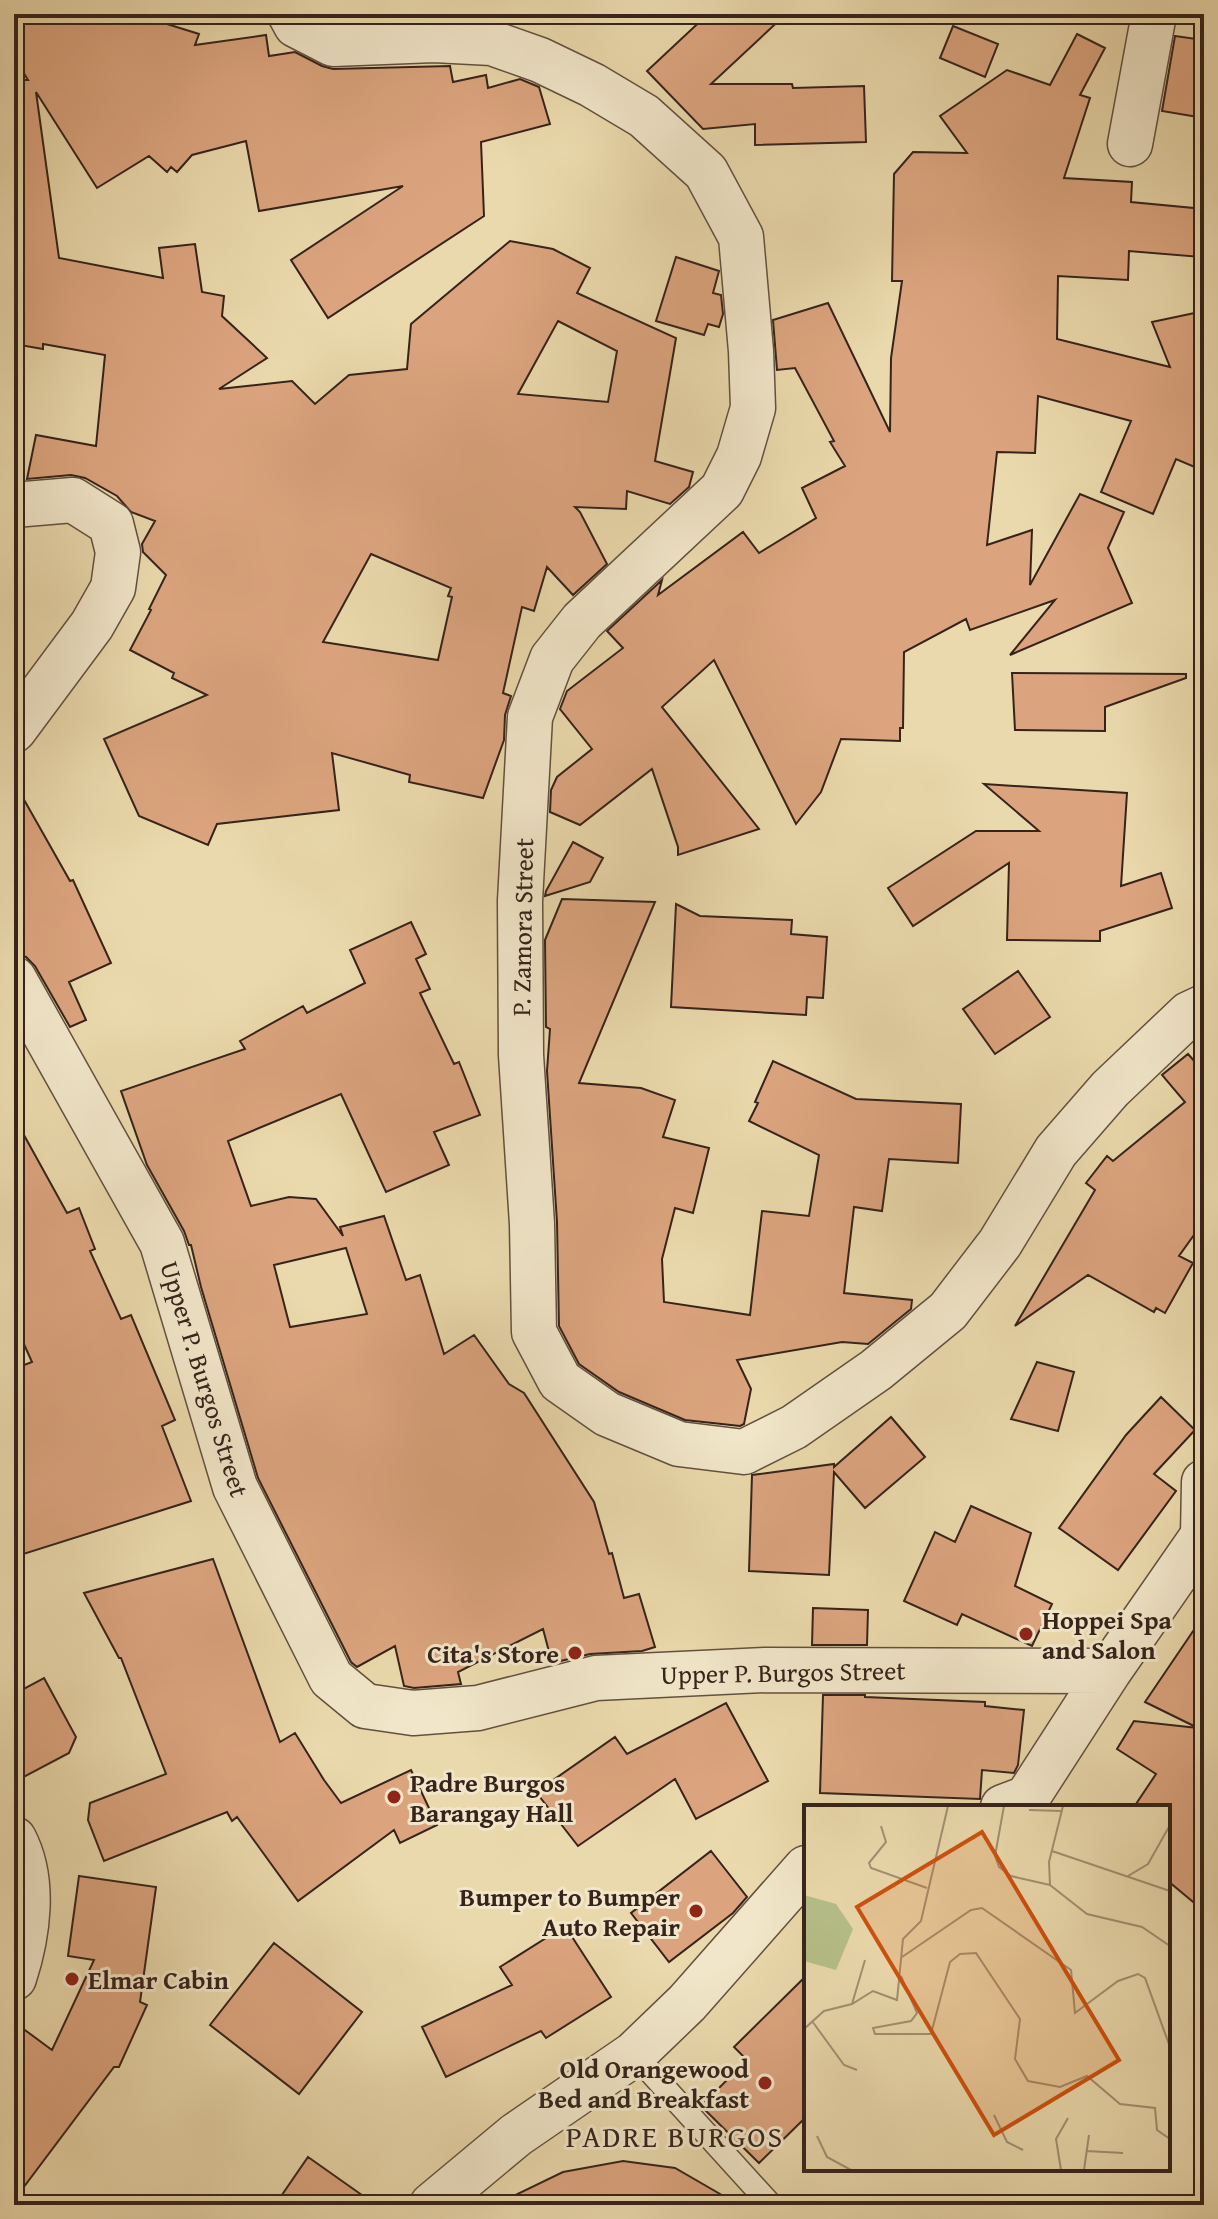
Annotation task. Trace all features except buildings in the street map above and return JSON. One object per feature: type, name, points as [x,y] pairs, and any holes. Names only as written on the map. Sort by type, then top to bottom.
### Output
[{"type":"street","name":"P. Zamora Street","points":[[290,14],[296,25],[333,44],[434,40],[492,43],[540,60],[592,85],[644,116],[706,172],[741,237],[753,408],[739,456],[722,490],[582,621],[552,659],[530,717],[520,901],[521,1055],[532,1224],[534,1332],[560,1381],[607,1414],[679,1444],[744,1452],[794,1427],[876,1370],[948,1311],[1000,1243],[1056,1151],[1110,1089],[1189,1014],[1204,1007]]},
{"type":"street","points":[[1130,144],[1154,14]]},
{"type":"street","points":[[14,505],[73,500],[111,524],[118,552],[113,588],[92,625],[14,730]]},
{"type":"street","name":"Upper P. Burgos Street","points":[[14,979],[162,1243],[235,1487],[331,1678],[365,1706],[413,1713],[478,1708],[596,1678],[765,1670],[1109,1671]]},
{"type":"street","points":[[1008,1805],[1027,1798],[1109,1671],[1203,1535],[1204,1482]]},
{"type":"street","points":[[14,1839],[22,1854],[28,1899],[24,1950],[14,1978]]},
{"type":"street","points":[[432,2205],[516,2135],[634,2054],[687,2003],[804,1870]]},
{"type":"lane","points":[[634,2054],[771,2205]]},
{"type":"place","name":"Hoppei Spa and Salon","points":[[1026,1634]]},
{"type":"place","name":"Cita's Store","points":[[575,1653]]},
{"type":"place","name":"Padre Burgos Barangay Hall","points":[[394,1797]]},
{"type":"place","name":"Bumper to Bumper Auto Repair","points":[[696,1911]]},
{"type":"place","name":"Elmar Cabin","points":[[72,1979]]},
{"type":"place","name":"Old Orangewood Bed and Breakfast","points":[[765,2083]]},
{"type":"district","name":"PADRE BURGOS","points":[[675,2136]]}]
